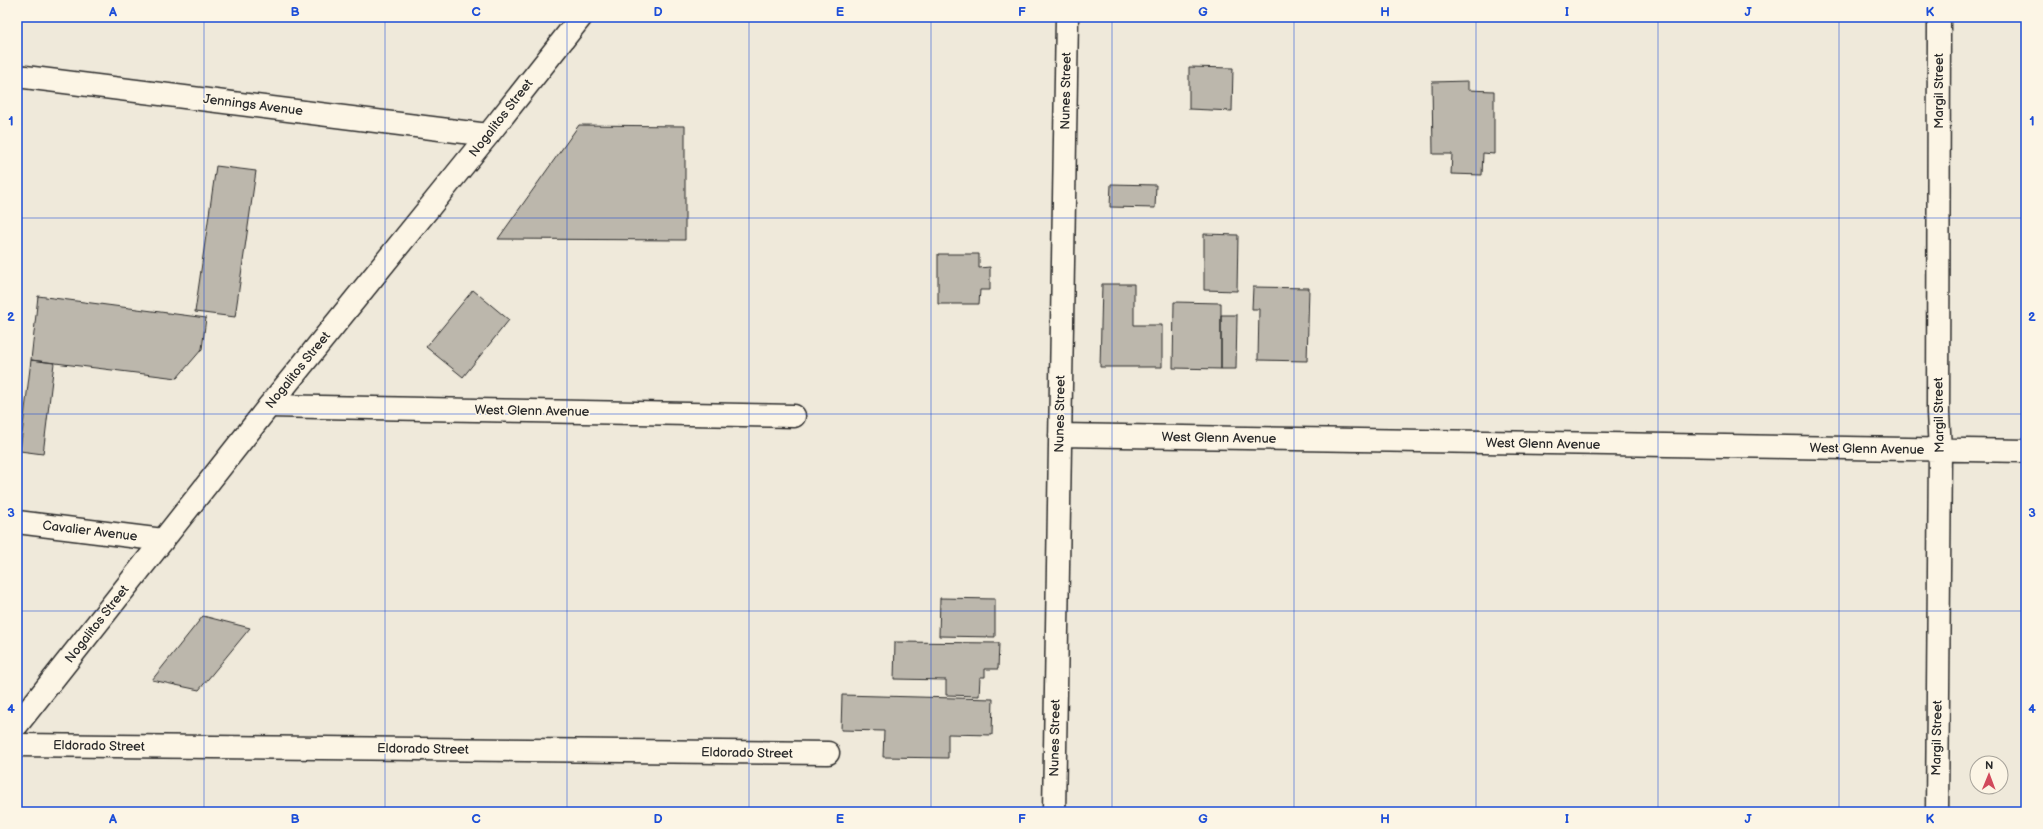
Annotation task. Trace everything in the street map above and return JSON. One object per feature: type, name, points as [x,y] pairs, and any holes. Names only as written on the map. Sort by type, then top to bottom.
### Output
[{"type":"street","name":"Nogalitos Street","points":[[17,724],[269,406],[488,135],[581,17]]},
{"type":"street","name":"Nunes Street","points":[[1054,812],[1067,17]]},
{"type":"street","name":"Margil Street","points":[[1937,812],[1940,450],[1938,414],[1939,17]]},
{"type":"street","name":"Jennings Avenue","points":[[17,76],[488,135]]},
{"type":"street","name":"West Glenn Avenue","points":[[269,406],[794,416]]},
{"type":"street","name":"West Glenn Avenue","points":[[1060,436],[2026,451]]},
{"type":"street","name":"Cavalier Avenue","points":[[17,522],[163,540]]},
{"type":"street","name":"Eldorado Street","points":[[17,745],[828,754]]},
{"type":"building","points":[[1189,67],[1233,68],[1232,111],[1189,109]]},
{"type":"building","points":[[1468,81],[1468,90],[1494,91],[1494,154],[1483,153],[1482,175],[1451,174],[1452,154],[1433,154],[1432,82]]},
{"type":"building","points":[[579,125],[685,126],[685,240],[498,239]]},
{"type":"building","points":[[216,166],[256,171],[235,317],[195,312]]},
{"type":"building","points":[[1111,184],[1156,185],[1155,208],[1110,207]]},
{"type":"building","points":[[1204,234],[1238,235],[1237,291],[1204,290]]},
{"type":"building","points":[[938,254],[979,254],[979,268],[990,267],[990,290],[980,290],[979,304],[938,304]]},
{"type":"building","points":[[1102,284],[1134,284],[1134,325],[1162,325],[1162,367],[1100,367]]},
{"type":"building","points":[[1253,287],[1309,288],[1307,361],[1258,360],[1259,309],[1252,309]]},
{"type":"building","points":[[473,290],[509,320],[463,377],[426,347]]},
{"type":"building","points":[[38,296],[206,318],[202,349],[177,378],[31,360]]},
{"type":"building","points":[[1174,302],[1221,303],[1221,369],[1173,368]]},
{"type":"building","points":[[1221,315],[1237,315],[1236,369],[1221,369]]},
{"type":"building","points":[[31,360],[54,363],[43,454],[20,451]]},
{"type":"building","points":[[940,598],[995,599],[995,637],[939,636]]},
{"type":"building","points":[[203,616],[250,628],[199,690],[152,680]]},
{"type":"building","points":[[895,642],[999,643],[998,669],[985,669],[985,677],[980,677],[979,696],[946,695],[946,680],[894,679]]},
{"type":"building","points":[[842,695],[993,699],[992,735],[948,734],[948,758],[883,757],[884,731],[841,730]]}]
